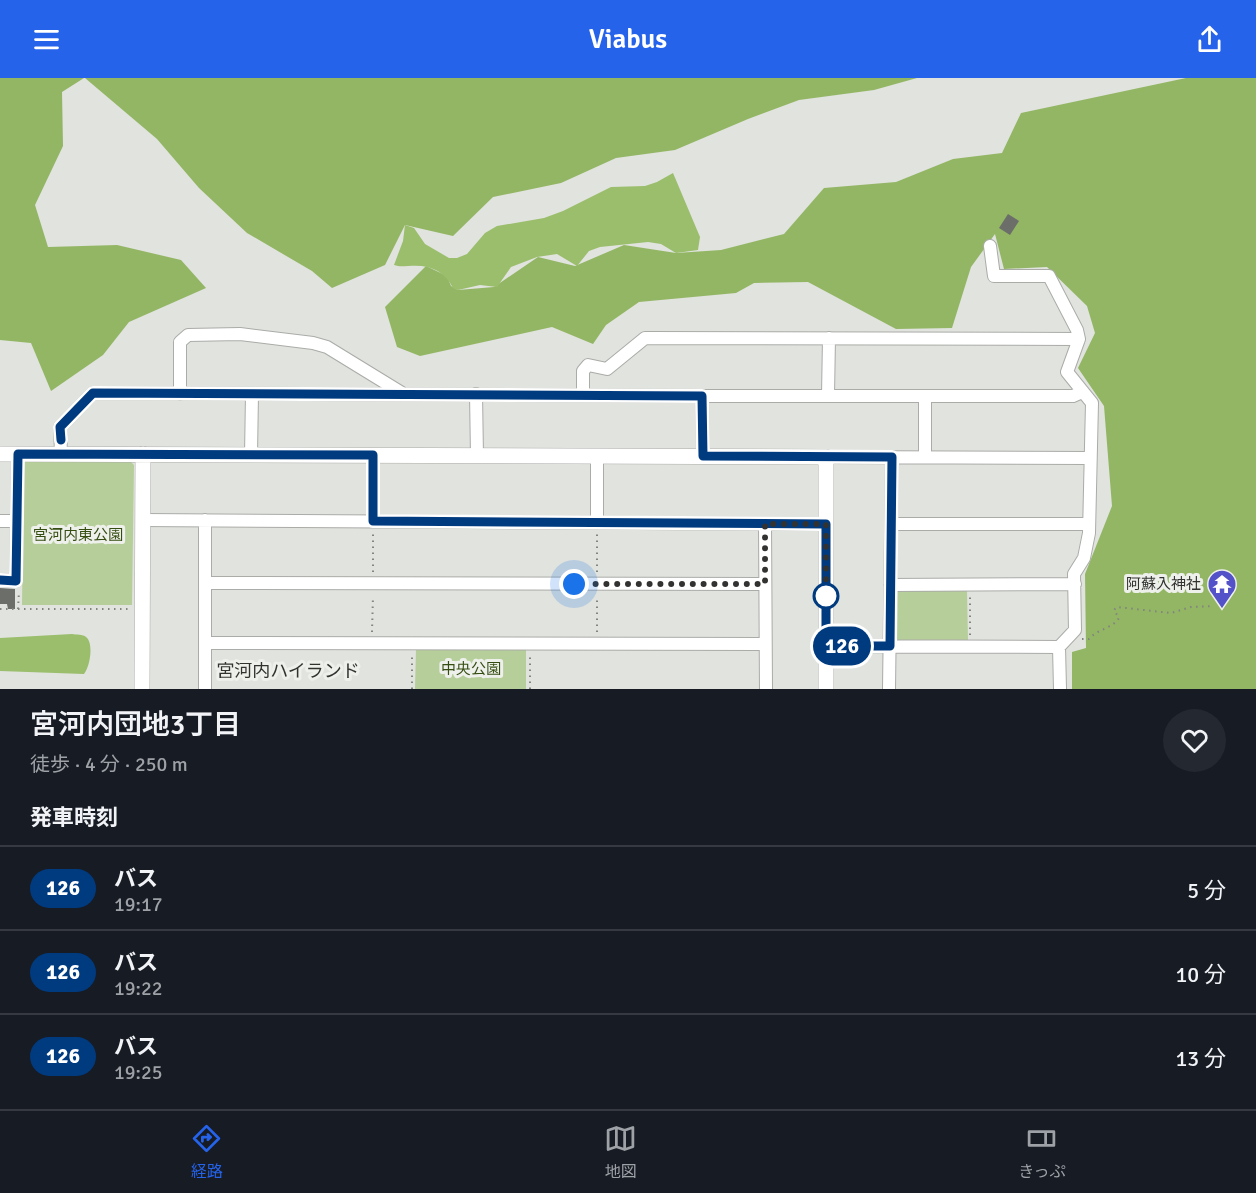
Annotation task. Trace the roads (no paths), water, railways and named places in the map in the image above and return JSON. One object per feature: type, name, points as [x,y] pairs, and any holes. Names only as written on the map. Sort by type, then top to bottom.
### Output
[{"type":"street","points":[[990,246],[994,276],[1048,276],[1077,330],[1079,339],[1067,372],[1092,403],[1089,524],[1084,558],[1074,574],[1075,630],[1063,643],[1060,689]]},
{"type":"street","points":[[180,394],[180,342],[188,335],[240,334],[313,343],[327,347],[404,394]]},
{"type":"street","points":[[583,395],[583,371],[588,365],[607,369],[645,338],[1079,339]]},
{"type":"street","points":[[828,395],[829,339]]},
{"type":"street","points":[[61,454],[60,427],[93,393],[1073,396],[1082,392]]},
{"type":"street","points":[[251,455],[252,394]]},
{"type":"street","points":[[476,394],[477,456]]},
{"type":"street","points":[[702,396],[703,456]]},
{"type":"street","points":[[925,396],[925,457]]},
{"type":"street","points":[[0,454],[1090,458]]},
{"type":"street","points":[[0,580],[16,581],[18,454]]},
{"type":"street","points":[[142,689],[143,454]]},
{"type":"street","points":[[373,455],[373,521]]},
{"type":"street","points":[[597,456],[597,523]]},
{"type":"street","points":[[826,457],[826,689]]},
{"type":"street","points":[[889,689],[892,457]]},
{"type":"street","points":[[142,520],[826,524]]},
{"type":"street","points":[[205,520],[205,689]]},
{"type":"street","points":[[0,521],[17,521]]},
{"type":"street","points":[[765,524],[766,689]]},
{"type":"street","points":[[891,524],[1089,524]]},
{"type":"street","points":[[205,583],[765,584]]},
{"type":"street","points":[[890,585],[1075,584]]},
{"type":"street","points":[[205,643],[765,644]]},
{"type":"street","points":[[826,646],[970,647],[1063,643]]},
{"type":"place","name":"阿蘇入神社","points":[[1222,610]]},
{"type":"district","name":"宮河内ハイランド","points":[[288,671]]},
{"type":"park label","name":"宮河内東公園","points":[[78,535]]},
{"type":"park label","name":"中央公園","points":[[471,669]]}]
